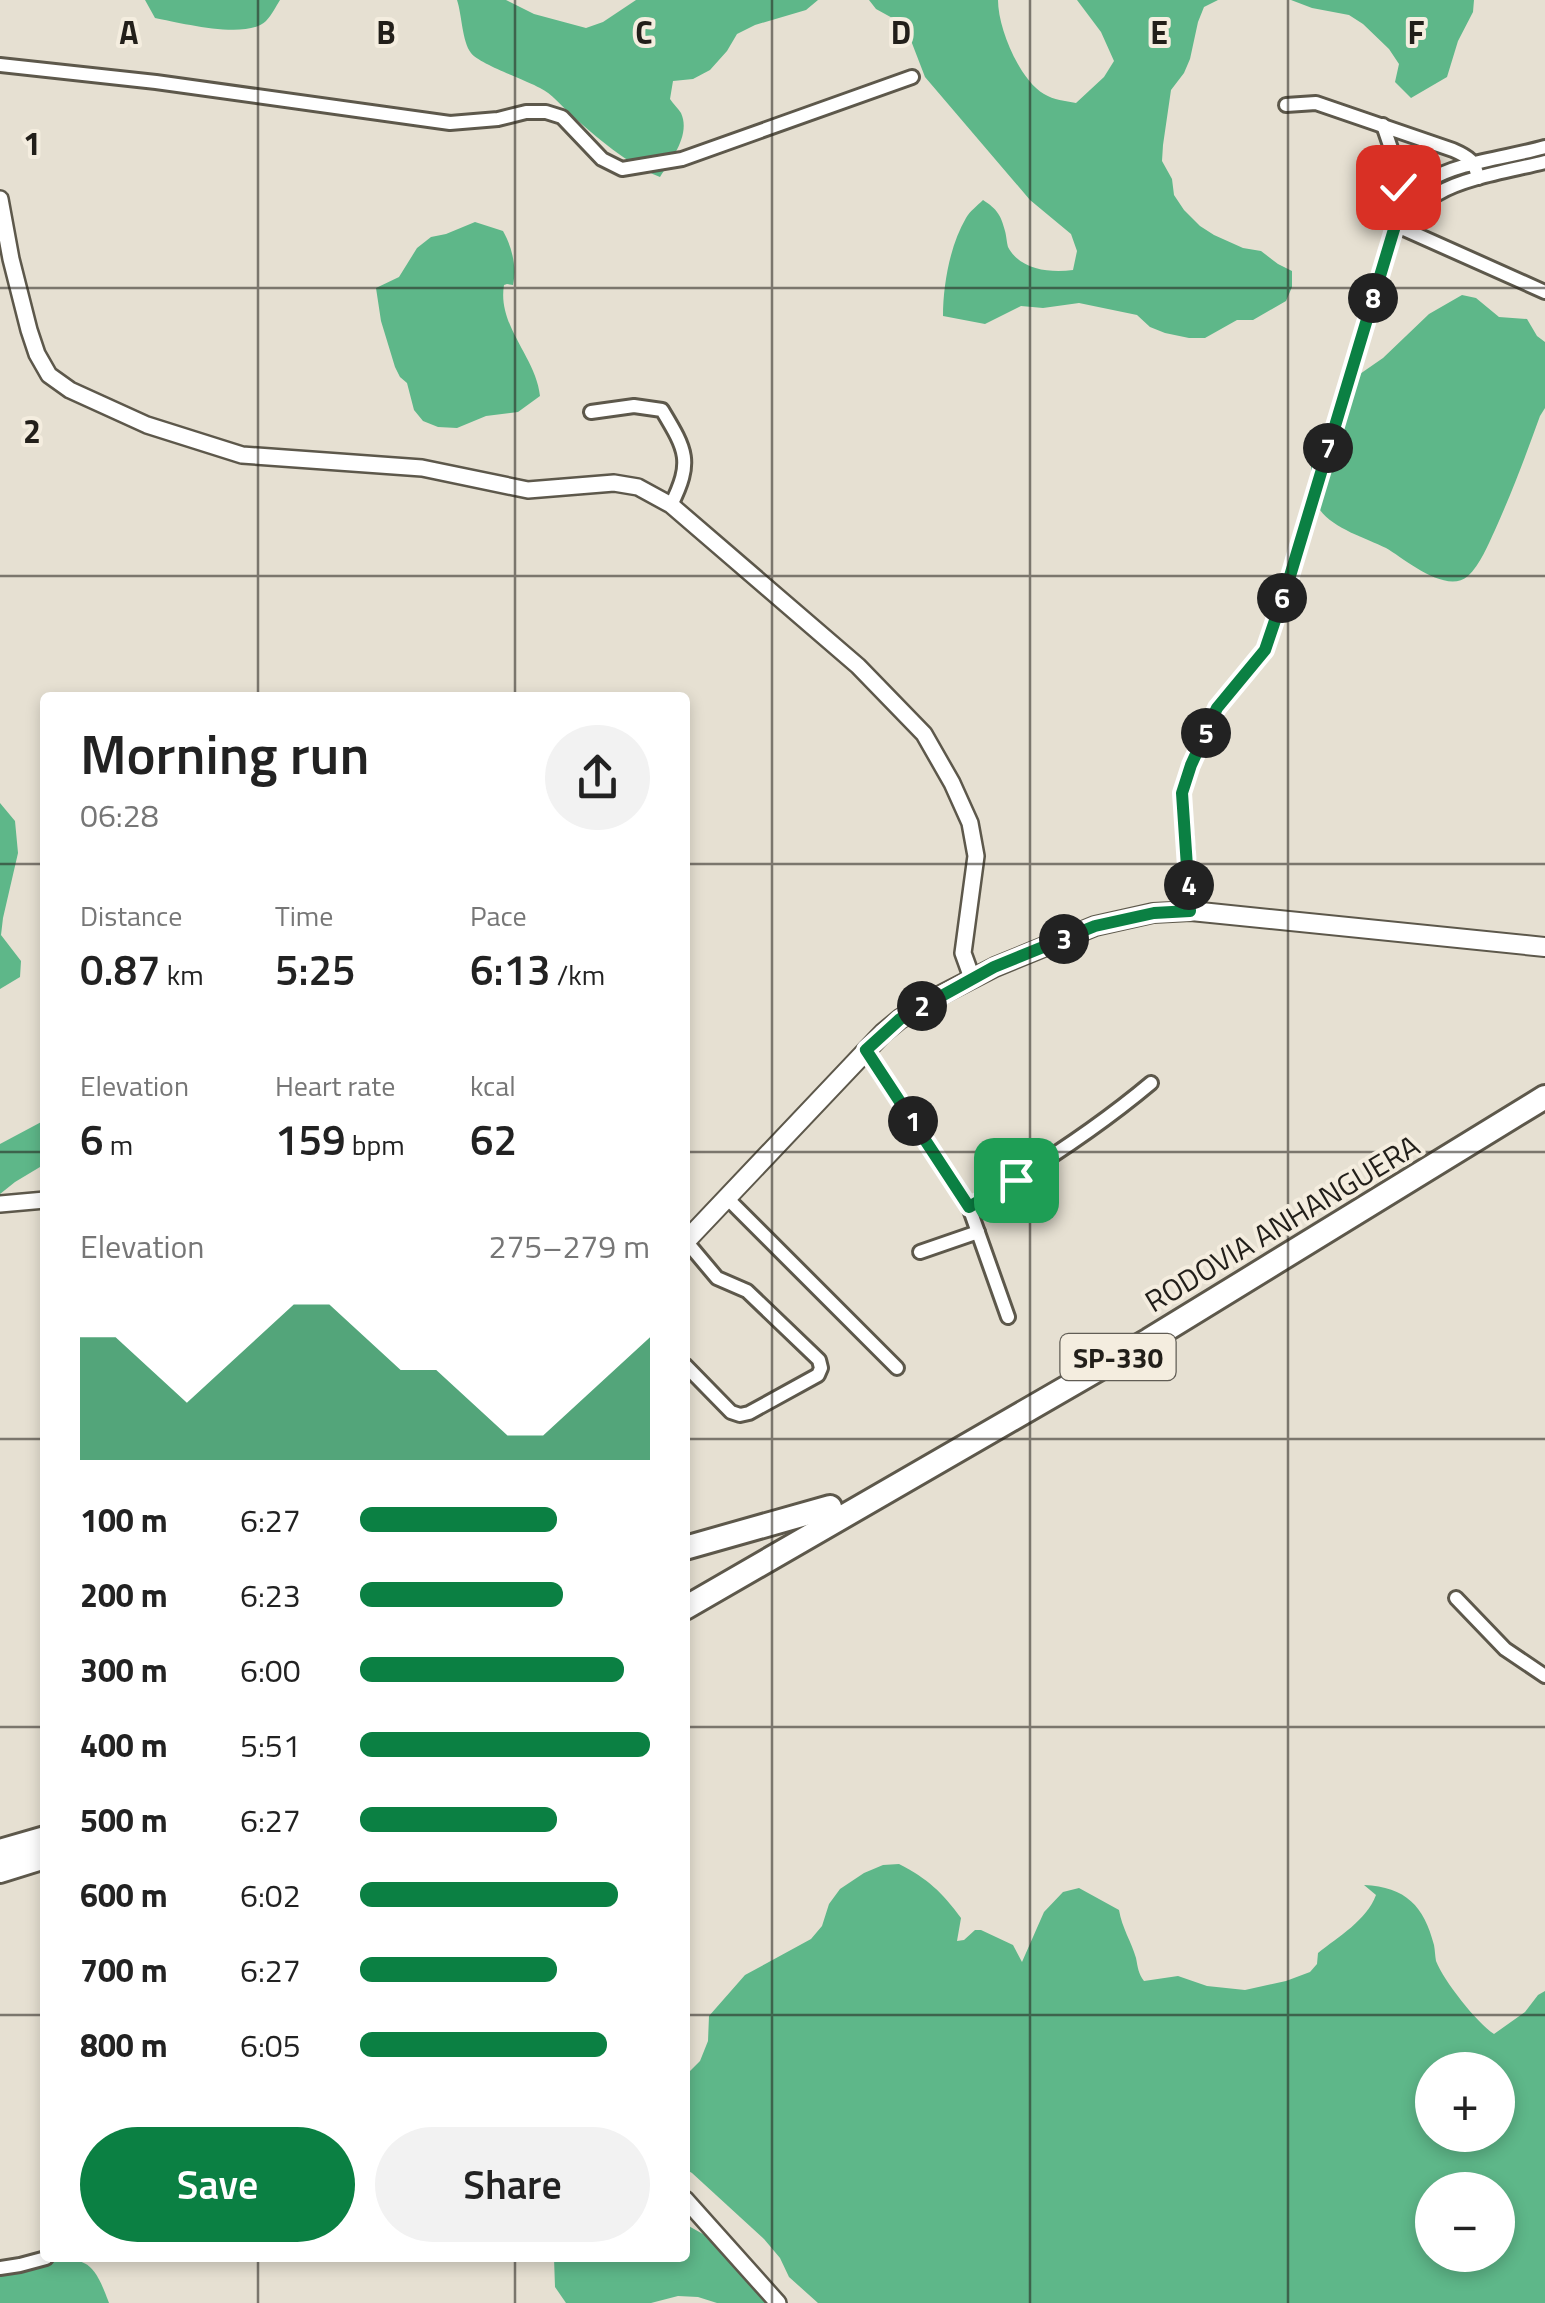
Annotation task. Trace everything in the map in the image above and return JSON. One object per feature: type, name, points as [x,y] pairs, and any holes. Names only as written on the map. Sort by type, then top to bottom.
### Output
[{"type":"highway","name":"RODOVIA ANHANGUERA","points":[[690,1589],[1140,1326],[1545,1082]]},
{"type":"highway","name":"RODOVIA ANHANGUERA","points":[[690,1605],[1149,1340],[1545,1097]]},
{"type":"highway","points":[[690,1547],[830,1507]]},
{"type":"highway","points":[[0,1851],[40,1839]]},
{"type":"highway","points":[[0,1871],[40,1859]]},
{"type":"main road","points":[[690,1236],[900,1019],[972,978],[1095,926],[1154,913],[1190,911],[1545,947]]},
{"type":"street","points":[[0,66],[156,82],[450,123],[546,112],[562,117],[602,159],[622,168],[682,159],[912,77]]},
{"type":"street","points":[[1286,105],[1316,103],[1465,155],[1475,163],[1478,178]]},
{"type":"street","points":[[1383,125],[1397,166],[1395,226]]},
{"type":"street","points":[[1190,911],[1182,793],[1217,708],[1265,650],[1400,210],[1411,194],[1430,179],[1475,163],[1545,147]]},
{"type":"street","points":[[1395,226],[1440,192],[1478,178],[1545,162]]},
{"type":"street","points":[[0,200],[28,330],[48,375],[70,390],[147,426],[242,456],[422,468],[528,490],[614,482],[638,487],[670,505],[858,666],[924,734],[970,823],[976,856],[963,953],[972,978]]},
{"type":"street","points":[[1395,226],[1545,292]]},
{"type":"street","points":[[592,412],[634,406],[662,410],[680,440],[686,469],[670,505]]},
{"type":"street","points":[[866,1050],[969,1207],[1008,1317]]},
{"type":"street","points":[[969,1207],[1110,1118],[1151,1083]]},
{"type":"street","points":[[726,1197],[897,1368]]},
{"type":"street","points":[[0,1204],[40,1200]]},
{"type":"street","points":[[920,1252],[978,1232]]},
{"type":"street","points":[[690,1247],[717,1278],[747,1291],[819,1360],[821,1368],[818,1375],[749,1413],[740,1414],[731,1412],[690,1370]]},
{"type":"street","points":[[1456,1598],[1505,1649],[1545,1676]]},
{"type":"street","points":[[690,2205],[778,2303]]},
{"type":"street","points":[[0,2268],[40,2260]]},
{"type":"green space","points":[[145,0],[280,0],[268,19],[257,27],[229,30],[155,18]]},
{"type":"green space","points":[[457,0],[506,0],[534,14],[586,28],[603,22],[636,0],[818,0],[806,10],[737,34],[710,70],[693,79],[673,81],[670,99],[681,113],[683,130],[660,177],[612,149],[544,90],[471,53]]},
{"type":"green space","points":[[869,0],[998,0],[1006,38],[1026,77],[1048,96],[1076,103],[1104,77],[1114,61],[1101,32],[1077,0],[1218,0],[1204,7],[1190,59],[1171,90],[1162,161],[1172,179],[1174,195],[1200,226],[1243,248],[1261,251],[1292,271],[1292,287],[1286,301],[1253,320],[1237,320],[1205,338],[1165,333],[1150,327],[1137,315],[1079,303],[1043,308],[1021,306],[985,324],[943,316],[946,278],[956,240],[968,215],[983,200],[1000,217],[1008,247],[1020,261],[1045,270],[1073,270],[1077,251],[1071,234],[1030,200],[925,77],[905,25],[876,9]]},
{"type":"green space","points":[[1291,0],[1474,0],[1473,12],[1458,41],[1447,77],[1411,98],[1395,82],[1399,64],[1363,24],[1349,15]]},
{"type":"green space","points":[[475,222],[503,231],[509,244],[513,285],[504,285],[503,300],[540,396],[518,412],[486,416],[457,428],[438,427],[423,421],[414,410],[407,383],[395,367],[376,288],[399,277],[417,248],[431,237]]},
{"type":"green space","points":[[1462,295],[1476,298],[1499,317],[1527,319],[1545,342],[1545,408],[1483,554],[1468,576],[1449,581],[1426,573],[1326,517],[1314,497],[1310,450],[1337,415],[1357,376],[1383,358],[1429,314]]},
{"type":"green space","points":[[0,803],[15,821],[18,853],[1,935],[21,961],[20,977],[0,989]]},
{"type":"green space","points":[[40,1123],[40,1167],[0,1194],[0,1144]]},
{"type":"green space","points":[[899,1864],[941,1893],[961,1918],[957,1941],[981,1930],[1013,1945],[1022,1962],[1044,1912],[1063,1892],[1079,1888],[1119,1910],[1144,1981],[1178,1976],[1207,1986],[1245,1990],[1310,1972],[1317,1964],[1318,1953],[1372,1904],[1376,1895],[1364,1885],[1402,1895],[1425,1919],[1436,1961],[1446,1979],[1494,2034],[1525,2012],[1545,1991],[1545,2303],[818,2303],[789,2277],[764,2239],[690,2172],[690,2071],[700,2061],[708,2041],[709,2016],[745,1975],[811,1939],[840,1889],[864,1873],[883,1865]]},
{"type":"green space","points":[[690,2227],[728,2248],[772,2303],[717,2303],[678,2296],[651,2303],[566,2303],[555,2287],[554,2262],[690,2262]]},
{"type":"green space","points":[[40,2260],[81,2262],[94,2271],[109,2303],[0,2303],[0,2269]]},
{"type":"route","points":[[1016,1180],[969,1207],[866,1050],[900,1019],[994,967],[1095,926],[1154,913],[1190,911],[1182,793],[1217,708],[1265,650],[1395,226],[1398,187]]}]
